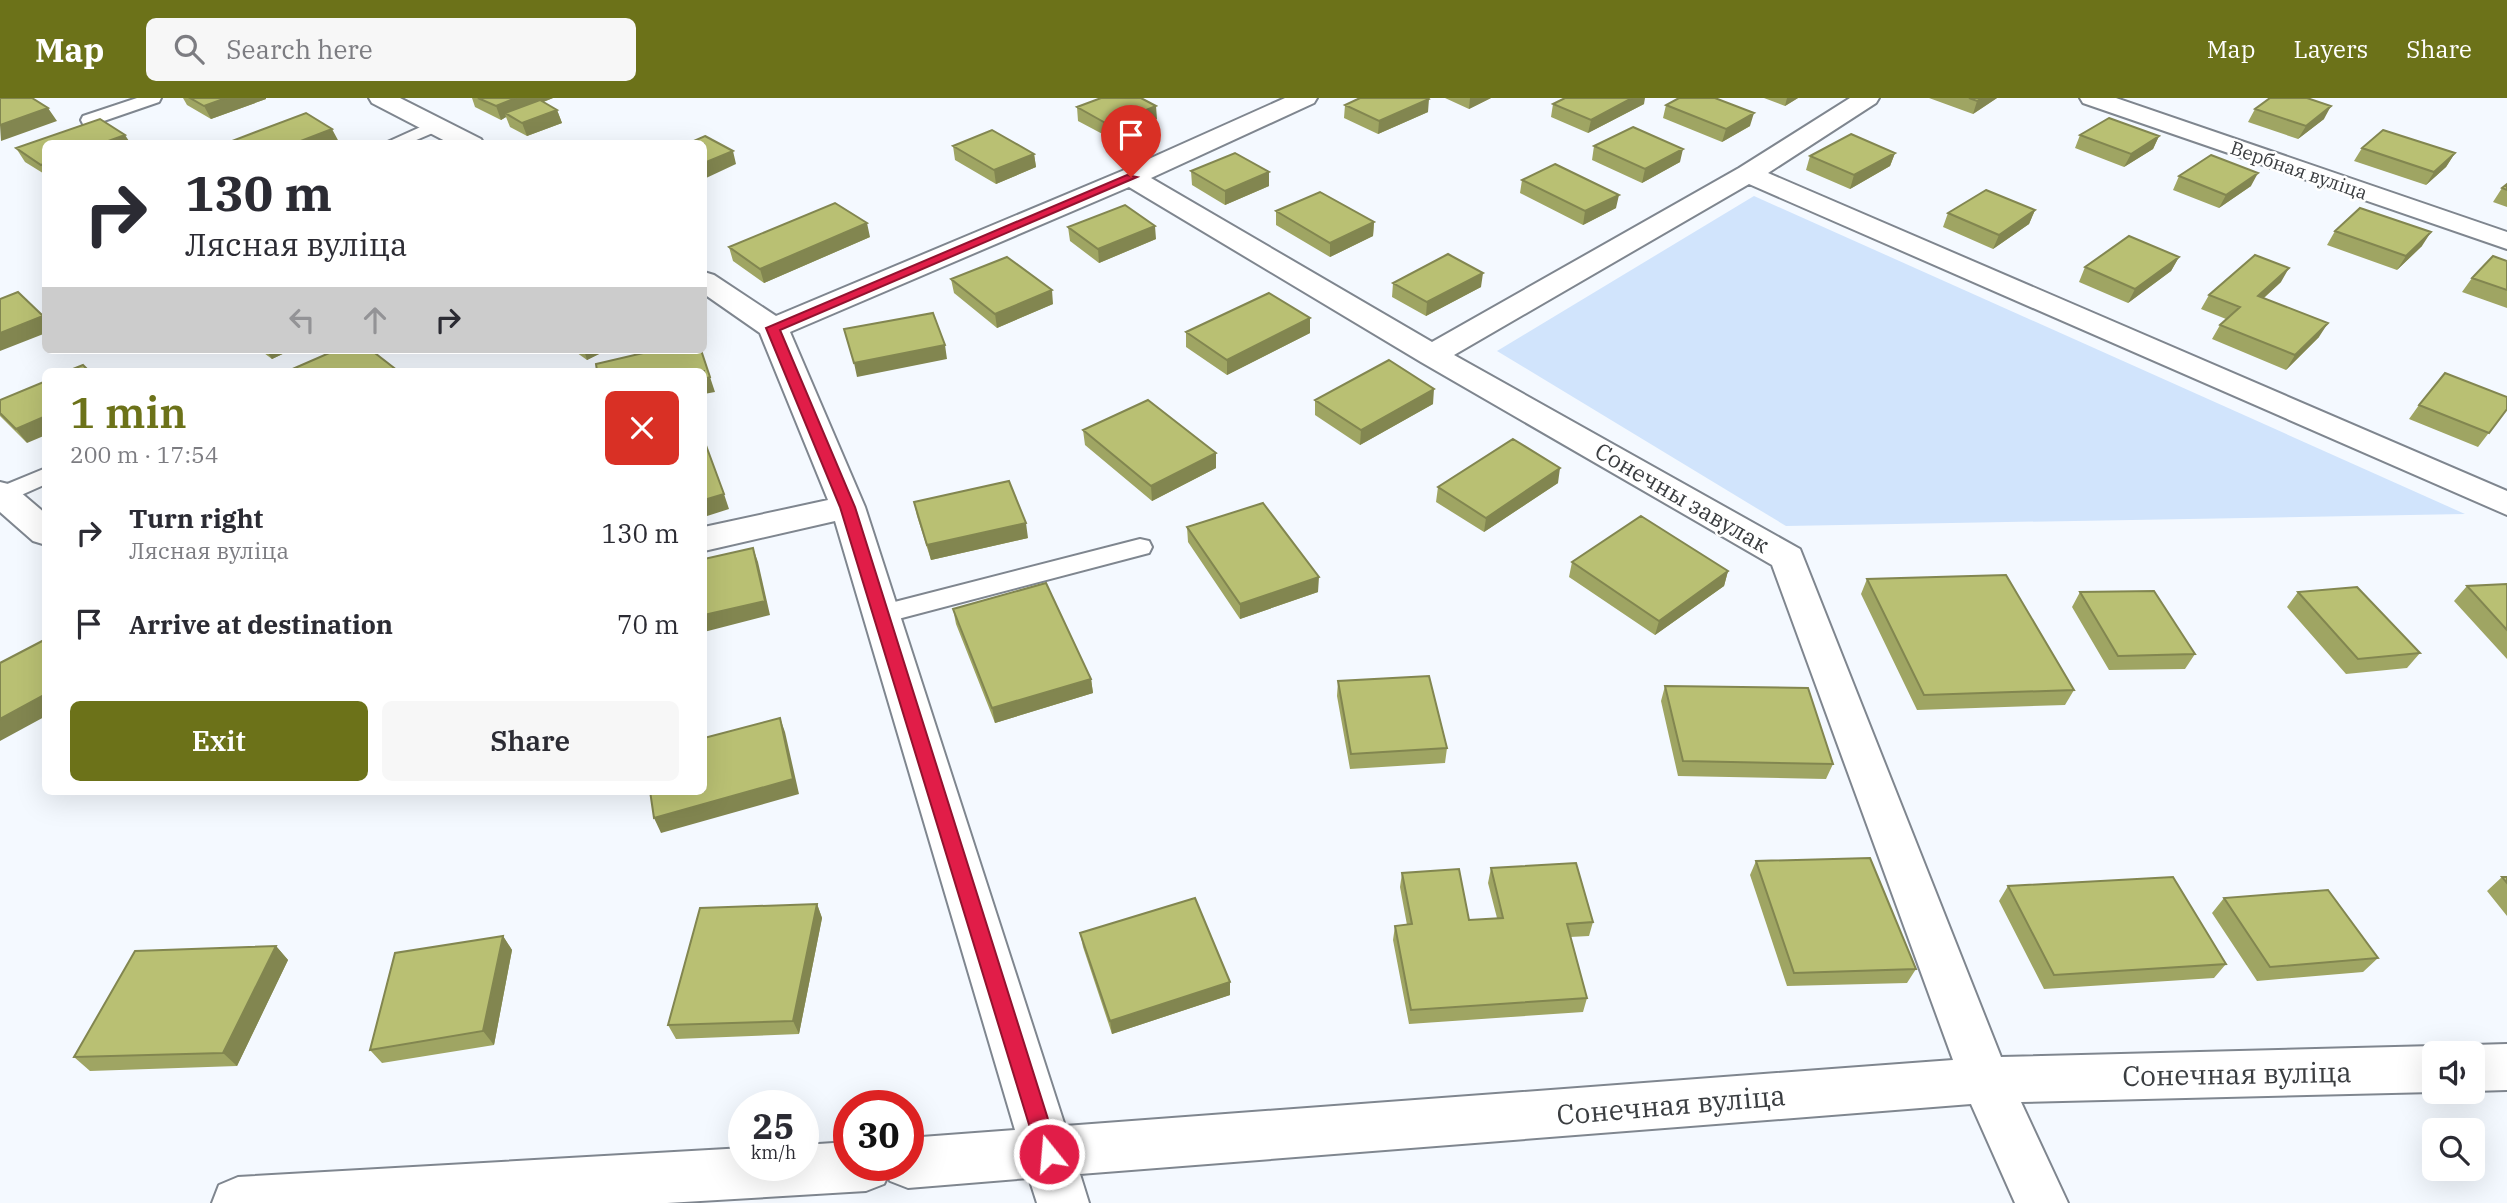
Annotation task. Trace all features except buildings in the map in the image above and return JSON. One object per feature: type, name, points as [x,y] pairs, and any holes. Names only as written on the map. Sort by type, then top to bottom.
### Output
[{"type":"street","points":[[381,98],[464,140]]},
{"type":"street","points":[[773,328],[1131,177],[1305,98]]},
{"type":"street","points":[[1432,355],[1748,174],[1867,98]]},
{"type":"street","name":"Вербная вуліца","points":[[2092,98],[2507,241]]},
{"type":"street","points":[[1748,174],[2507,504]]},
{"type":"street","name":"Сонечны завулак","points":[[1131,177],[1432,355],[1787,558],[1985,1080],[2042,1203]]},
{"type":"street","points":[[707,283],[773,328],[848,507],[879,615],[1063,1203]]},
{"type":"street","points":[[1,495],[42,530]]},
{"type":"street","points":[[707,538],[848,507]]},
{"type":"street","points":[[2485,1068],[2507,1067]]},
{"type":"street","name":"Сонечная вуліца","points":[[924,1162],[1985,1080],[2422,1069]]},
{"type":"street","points":[[238,1203],[362,1200],[833,1168]]},
{"type":"lane","points":[[89,120],[153,98]]},
{"type":"lane","points":[[400,140],[436,125]]},
{"type":"lane","points":[[1,495],[42,477]]},
{"type":"lane","points":[[879,615],[1140,547]]},
{"type":"shaded area","points":[[1754,196],[2465,514],[1786,526],[1497,351]]},
{"type":"route","points":[[1049,1154],[879,615],[848,507],[773,328],[1131,177]]}]
